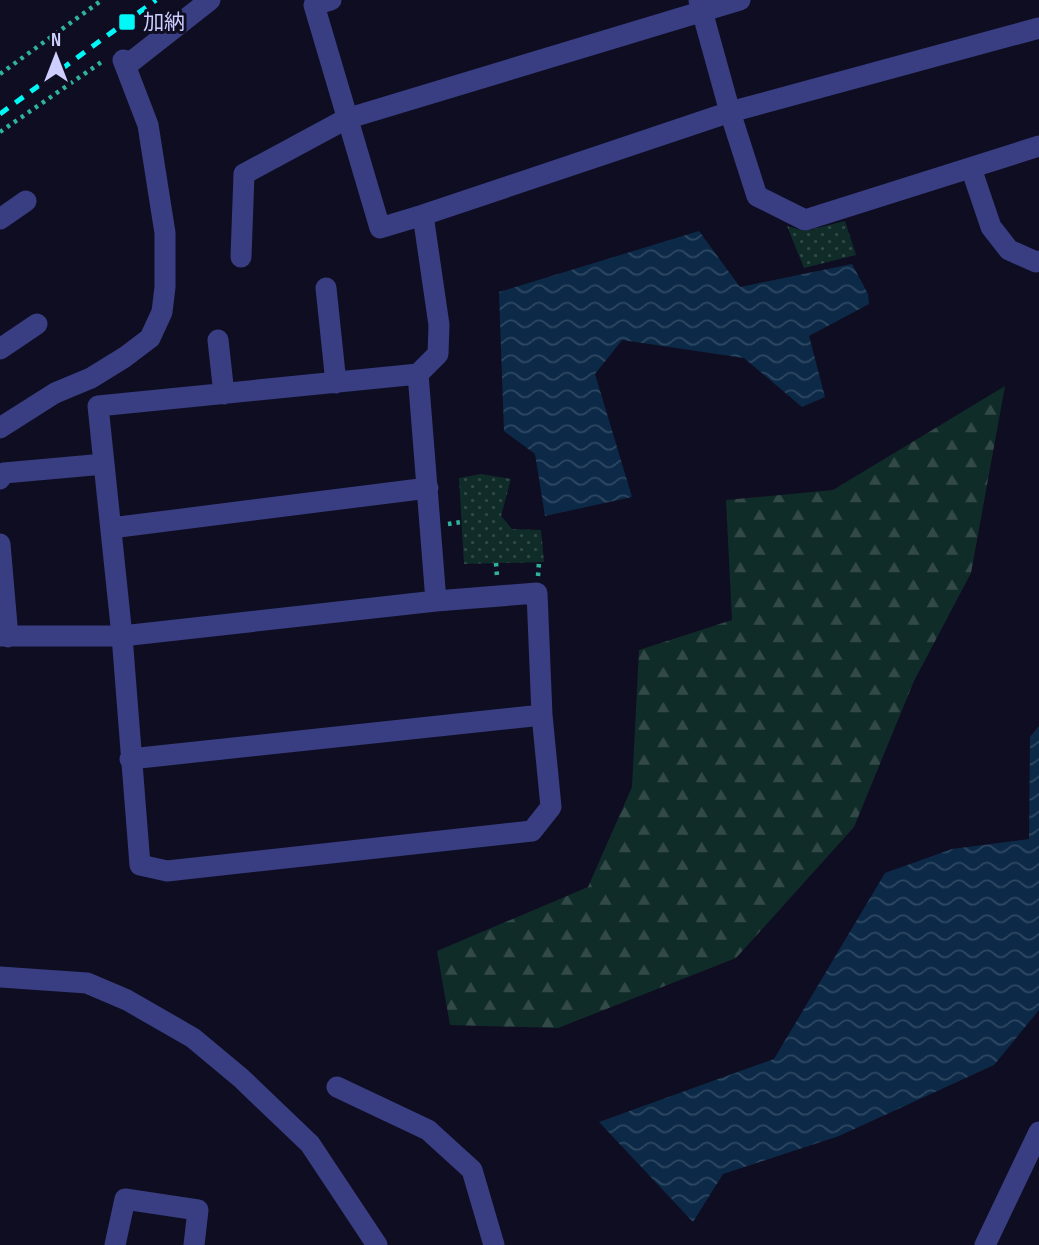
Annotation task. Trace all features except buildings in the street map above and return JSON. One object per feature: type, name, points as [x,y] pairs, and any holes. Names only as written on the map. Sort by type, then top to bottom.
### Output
[{"type":"street","points":[[122,60],[131,62],[210,0]]},
{"type":"street","points":[[331,0],[314,5],[380,228],[730,112],[1039,28]]},
{"type":"street","points":[[241,257],[244,174],[346,119],[701,6],[740,0]]},
{"type":"street","points":[[701,6],[730,112],[757,196],[806,220],[1039,146]]},
{"type":"street","points":[[0,428],[55,393],[91,378],[125,357],[150,338],[162,312],[165,233],[148,125],[122,60]]},
{"type":"street","points":[[971,168],[990,227],[1009,250],[1039,261]]},
{"type":"street","points":[[0,219],[26,201]]},
{"type":"street","points":[[0,544],[4,636],[122,636],[436,601],[537,593],[542,715],[551,807],[532,831],[181,870],[167,871],[140,865],[122,636],[98,407],[418,374],[438,354],[439,325],[423,215]]},
{"type":"street","points":[[326,288],[336,383]]},
{"type":"street","points":[[0,349],[37,324]]},
{"type":"street","points":[[218,340],[224,394]]},
{"type":"street","points":[[418,374],[436,601]]},
{"type":"street","points":[[0,479],[4,473],[104,464]]},
{"type":"street","points":[[111,528],[428,488]]},
{"type":"street","points":[[130,759],[542,715]]},
{"type":"street","points":[[0,976],[87,983],[127,1000],[193,1038],[242,1078],[310,1144],[377,1245]]},
{"type":"street","points":[[337,1087],[428,1130],[472,1170],[494,1245]]},
{"type":"street","points":[[985,1245],[1039,1132]]},
{"type":"street","points":[[116,1245],[125,1199],[198,1210],[194,1245]]},
{"type":"path","points":[[0,74],[102,0]]},
{"type":"path","points":[[0,132],[111,55],[122,60]]},
{"type":"green space","points":[[845,221],[856,255],[804,268],[787,226],[805,231]]},
{"type":"green space","points":[[1005,386],[971,573],[914,681],[854,827],[736,958],[558,1028],[450,1025],[437,951],[588,887],[632,787],[639,650],[732,620],[726,500],[833,490]]},
{"type":"green space","points":[[481,474],[511,479],[501,516],[512,529],[541,530],[544,562],[464,564],[459,478]]},
{"type":"water","points":[[699,231],[740,287],[852,264],[868,294],[869,304],[809,336],[825,397],[802,407],[744,358],[622,340],[595,374],[632,497],[545,516],[535,454],[504,431],[499,292]]},
{"type":"water","points":[[1039,726],[1039,1010],[994,1065],[839,1136],[723,1174],[693,1222],[599,1122],[774,1059],[885,873],[952,849],[1029,839],[1030,737]]},
{"type":"railway","points":[[0,114],[156,0]]},
{"type":"place","name":"加納","points":[[127,22]]}]
